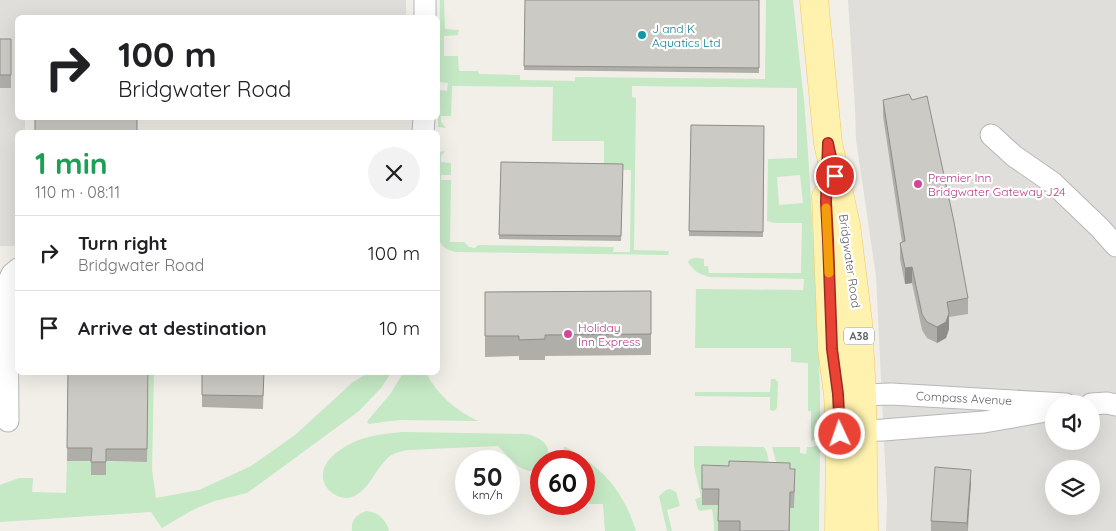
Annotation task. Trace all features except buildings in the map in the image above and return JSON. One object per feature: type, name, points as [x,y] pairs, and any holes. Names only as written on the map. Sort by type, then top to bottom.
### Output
[{"type":"main road","name":"Bridgwater Road","points":[[814,0],[828,143],[847,235],[858,322],[850,394],[852,431],[864,531]]},
{"type":"main road","name":"Bridgwater Road","points":[[839,531],[852,431]]},
{"type":"street","points":[[425,0],[425,15]]},
{"type":"street","points":[[991,135],[1014,156],[1053,183],[1116,246]]},
{"type":"street","points":[[8,421],[7,285],[15,272]]},
{"type":"street","name":"Compass Avenue","points":[[850,394],[891,394],[1045,403]]},
{"type":"street","name":"Compass Avenue","points":[[852,431],[984,422],[1045,412]]},
{"type":"shaded area","points":[[0,0],[406,0],[406,15],[15,15],[15,120],[25,120],[25,130],[15,130],[15,246],[0,246]]},
{"type":"shaded area","points":[[848,0],[1116,0],[1116,531],[886,531],[887,502],[876,276],[856,140]]},
{"type":"green space","points":[[440,0],[444,0],[445,29],[459,30],[458,35],[444,36],[444,56],[458,56],[459,71],[478,71],[479,74],[520,75],[520,80],[575,81],[575,77],[765,79],[766,0],[793,0],[808,152],[818,320],[820,438],[811,441],[811,411],[808,411],[808,363],[791,362],[791,348],[695,348],[696,289],[803,290],[804,279],[710,277],[697,272],[688,262],[693,258],[704,259],[704,266],[708,266],[709,273],[801,273],[802,223],[774,223],[767,221],[768,159],[797,158],[797,88],[632,86],[632,97],[636,98],[634,250],[669,251],[668,255],[456,252],[443,246],[440,241],[440,152],[445,151],[441,156],[441,162],[451,163],[451,175],[441,175],[441,180],[451,180],[450,242],[464,242],[469,247],[475,248],[478,245],[614,247],[613,252],[630,252],[631,170],[604,169],[604,141],[552,141],[553,87],[452,86],[451,116],[441,116],[441,122],[446,128],[438,127],[438,120],[440,120],[440,90],[447,91],[448,83],[440,82]],"holes":[[[800,175],[803,203],[779,205],[777,177]]]},
{"type":"green space","points":[[149,375],[154,375],[152,470],[156,498],[199,490],[251,466],[295,435],[353,382],[365,375],[390,375],[381,388],[359,411],[247,493],[199,507],[162,528],[151,512],[0,522],[0,485],[19,478],[33,478],[32,492],[66,493],[67,461],[146,462]]},
{"type":"green space","points":[[402,375],[427,375],[448,401],[478,421],[402,420],[369,424],[367,422],[369,419],[391,393]]},
{"type":"green space","points":[[771,379],[775,379],[778,382],[777,408],[774,411],[770,410],[770,397],[695,396],[695,392],[770,392]]},
{"type":"green space","points":[[403,432],[526,434],[536,437],[547,446],[548,450],[530,450],[529,471],[520,467],[520,450],[502,450],[498,446],[408,450],[390,456],[366,487],[354,496],[347,498],[333,494],[327,488],[323,479],[324,470],[328,462],[342,448],[361,439]]},
{"type":"green space","points":[[820,444],[819,531],[790,531],[790,508],[794,508],[795,485],[778,469],[772,447],[800,447],[800,453],[806,454],[807,447]]},
{"type":"green space","points":[[694,446],[764,447],[767,453],[769,463],[719,505],[718,531],[714,531],[712,509],[700,511],[695,499],[701,497],[694,466]]},
{"type":"green space","points":[[595,467],[618,492],[631,516],[636,531],[605,531],[603,504],[595,504]]},
{"type":"green space","points":[[670,489],[676,492],[680,506],[667,510],[672,531],[667,531],[659,496]]},
{"type":"green space","points":[[366,511],[381,517],[389,531],[352,531],[352,524],[355,518]]},
{"type":"slow traffic","points":[[826,208],[829,273]]},
{"type":"place","name":"J and K Aquatics Ltd","points":[[642,35]]},
{"type":"place","name":"Premier Inn Bridgwater Gateway J24","points":[[918,184]]},
{"type":"place","name":"Holiday Inn Express","points":[[568,334]]},
{"type":"route","points":[[835,176],[828,143],[826,202],[832,349],[838,394],[840,434]]}]
